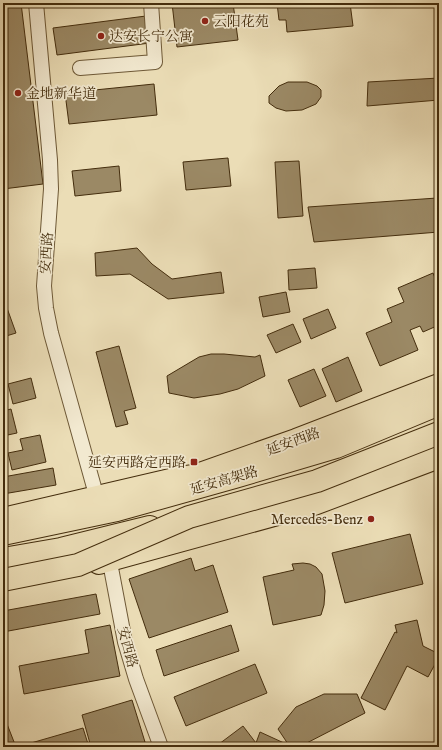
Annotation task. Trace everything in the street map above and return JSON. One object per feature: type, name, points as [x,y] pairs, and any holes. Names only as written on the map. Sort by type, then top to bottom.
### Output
[{"type":"main road","name":"延安西路","points":[[3,518],[97,498],[179,478],[194,476],[296,440],[439,385]]},
{"type":"main road","name":"延安高架路","points":[[3,534],[117,510],[336,447],[439,404]]},
{"type":"main road","name":"延安高架路","points":[[3,559],[61,549],[189,517],[317,480],[439,433]]},
{"type":"main road","points":[[3,586],[108,552],[439,433]]},
{"type":"main road","points":[[353,463],[429,461]]},
{"type":"main road","points":[[3,566],[108,552],[314,504],[429,461]]},
{"type":"main road","points":[[3,580],[78,565],[189,517]]},
{"type":"street","name":"安西路","points":[[36,3],[50,160],[51,189],[44,286],[46,308],[51,333],[97,498]]},
{"type":"street","points":[[80,68],[155,62],[151,3]]},
{"type":"street","name":"安西路","points":[[108,552],[125,642],[136,679],[160,747]]},
{"type":"building","name":"金地新华道","points":[[3,3],[21,3],[43,184],[3,189]]},
{"type":"building","name":"云阳花苑","points":[[172,3],[233,3],[238,40],[177,47]]},
{"type":"building","points":[[277,3],[350,3],[353,26],[287,32],[286,20],[279,20]]},
{"type":"building","name":"达安长宁公寓","points":[[146,16],[150,43],[57,55],[53,28]]},
{"type":"building","points":[[439,78],[439,100],[367,106],[368,82]]},
{"type":"building","points":[[288,82],[307,82],[317,86],[321,90],[321,97],[316,104],[302,110],[286,111],[276,108],[269,103],[269,96],[279,86]]},
{"type":"building","points":[[154,84],[157,115],[69,124],[65,93]]},
{"type":"building","points":[[228,158],[231,186],[186,190],[183,162]]},
{"type":"building","points":[[299,161],[303,216],[278,218],[275,162]]},
{"type":"building","points":[[119,166],[121,191],[75,196],[72,171]]},
{"type":"building","points":[[437,198],[439,232],[314,242],[308,207]]},
{"type":"building","points":[[137,248],[152,264],[172,279],[221,272],[224,293],[168,299],[130,274],[96,276],[95,253]]},
{"type":"building","points":[[315,268],[317,288],[289,290],[288,270]]},
{"type":"building","points":[[433,273],[439,288],[439,325],[423,332],[420,326],[410,330],[418,350],[380,366],[366,333],[392,322],[387,309],[404,302],[398,288]]},
{"type":"building","points":[[286,292],[290,312],[263,317],[259,297]]},
{"type":"building","points":[[7,308],[16,333],[3,337],[3,309]]},
{"type":"building","points":[[328,309],[336,328],[311,339],[303,319]]},
{"type":"building","points":[[293,324],[301,342],[276,353],[267,335]]},
{"type":"building","points":[[119,346],[136,408],[124,411],[128,424],[116,427],[96,352]]},
{"type":"building","points":[[211,354],[255,357],[260,355],[265,376],[238,389],[220,394],[194,398],[169,393],[167,376],[199,357]]},
{"type":"building","points":[[348,357],[362,391],[336,402],[322,369]]},
{"type":"building","points":[[314,369],[326,396],[300,407],[288,380]]},
{"type":"building","points":[[31,378],[36,398],[13,404],[8,384]]},
{"type":"building","points":[[11,409],[17,433],[3,436],[3,411]]},
{"type":"building","points":[[40,435],[46,462],[12,470],[8,453],[23,450],[20,439]]},
{"type":"building","points":[[53,468],[56,485],[3,494],[3,477]]},
{"type":"building","points":[[410,534],[423,584],[345,603],[332,553]]},
{"type":"building","points":[[191,558],[195,571],[213,565],[228,612],[149,638],[129,579]]},
{"type":"building","points":[[303,563],[316,567],[322,574],[325,591],[324,605],[321,615],[273,625],[263,577],[294,570],[292,564]]},
{"type":"building","points":[[96,594],[100,614],[3,632],[3,611]]},
{"type":"building","points":[[417,620],[423,646],[439,654],[439,657],[428,677],[407,666],[385,710],[361,698],[395,632],[397,633],[395,625]]},
{"type":"building","points":[[110,625],[120,676],[24,694],[19,666],[89,653],[85,630]]},
{"type":"building","points":[[231,625],[239,651],[164,676],[156,650]]},
{"type":"building","points":[[255,664],[267,693],[186,726],[174,697]]},
{"type":"building","points":[[324,694],[357,694],[365,713],[299,747],[290,747],[278,729],[296,707]]},
{"type":"building","points":[[132,700],[145,742],[130,747],[91,747],[82,715]]},
{"type":"building","points":[[7,724],[16,747],[3,747],[3,725]]},
{"type":"building","points":[[243,726],[256,743],[260,732],[284,743],[282,747],[215,747]]},
{"type":"building","points":[[83,728],[89,747],[32,747],[31,743]]},
{"type":"building","points":[[404,743],[406,747],[391,747]]},
{"type":"place","name":"云阳花苑","points":[[205,21]]},
{"type":"place","name":"达安长宁公寓","points":[[101,36]]},
{"type":"place","name":"金地新华道","points":[[18,93]]},
{"type":"place","name":"延安西路定西路","points":[[194,462]]},
{"type":"place","name":"Mercedes-Benz","points":[[371,519]]}]
